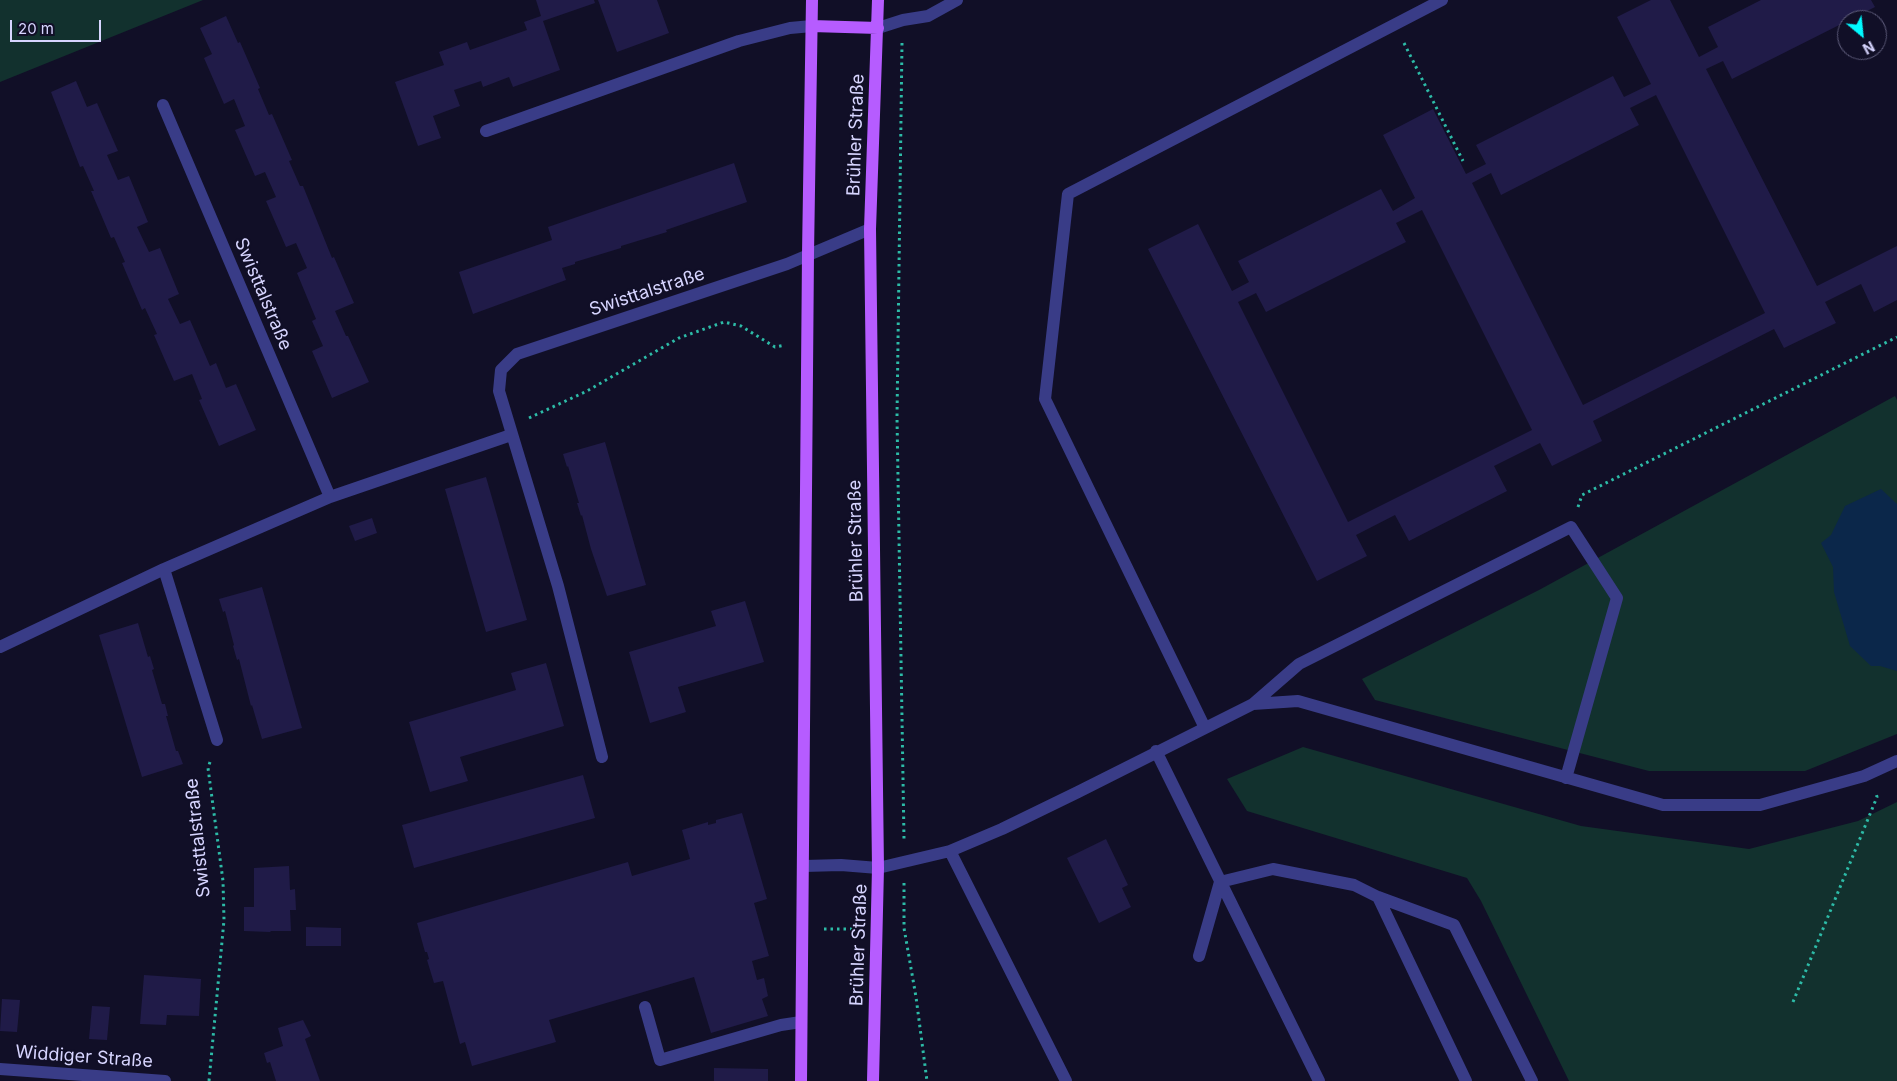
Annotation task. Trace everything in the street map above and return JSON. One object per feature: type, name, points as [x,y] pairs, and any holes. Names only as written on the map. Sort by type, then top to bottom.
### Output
[{"type":"main road","points":[[801,1081],[812,0]]},
{"type":"main road","name":"Brühler Straße","points":[[873,1081],[878,868],[870,230],[878,0]]},
{"type":"main road","points":[[812,26],[878,28]]},
{"type":"street","points":[[878,28],[903,20],[928,16],[957,0]]},
{"type":"street","points":[[1206,728],[1045,399],[1068,194],[1442,0]]},
{"type":"street","points":[[486,131],[738,41],[790,28],[812,26]]},
{"type":"street","name":"Swisttalstraße","points":[[163,105],[330,497]]},
{"type":"street","name":"Swisttalstraße","points":[[602,757],[558,586],[498,391],[501,370],[517,354],[787,264],[870,230]]},
{"type":"street","points":[[0,647],[164,569],[330,497],[510,432]]},
{"type":"street","points":[[804,866],[842,865],[878,868],[950,851],[1002,829],[1253,704],[1299,664],[1571,527],[1617,598],[1566,778]]},
{"type":"street","points":[[164,569],[217,740]]},
{"type":"street","points":[[1253,704],[1298,702],[1663,805],[1760,805],[1864,776],[1897,761]]},
{"type":"street","points":[[1156,752],[1319,1081]]},
{"type":"street","points":[[950,851],[1066,1081]]},
{"type":"street","points":[[1220,882],[1272,869],[1354,885],[1378,897],[1454,925],[1532,1081]]},
{"type":"street","points":[[1199,956],[1220,882]]},
{"type":"street","points":[[1378,897],[1466,1081]]},
{"type":"street","points":[[645,1006],[660,1060],[780,1025],[801,1022]]},
{"type":"street","name":"Widdiger Straße","points":[[0,1069],[165,1081]]},
{"type":"path","points":[[903,20],[897,417],[904,928],[916,997],[927,1081]]},
{"type":"path","points":[[1395,24],[1464,161]]},
{"type":"path","points":[[510,432],[587,391],[679,338],[724,322],[741,326],[775,347],[786,345]]},
{"type":"path","points":[[1571,527],[1582,495],[1897,337]]},
{"type":"path","name":"Swisttalstraße","points":[[209,1081],[224,920],[223,881],[208,768],[217,740]]},
{"type":"path","points":[[1793,1002],[1877,797],[1870,773]]},
{"type":"path","points":[[802,928],[876,930],[904,928]]},
{"type":"green space","points":[[0,0],[203,0],[0,82]]},
{"type":"green space","points":[[1895,396],[1897,400],[1897,734],[1805,771],[1649,771],[1375,700],[1362,679],[1539,590]]},
{"type":"green space","points":[[1303,747],[1581,826],[1749,849],[1858,821],[1897,802],[1897,1081],[1569,1081],[1481,901],[1467,878],[1247,811],[1227,779]]},
{"type":"water","points":[[1881,489],[1897,504],[1897,671],[1880,666],[1871,666],[1850,646],[1834,592],[1833,567],[1821,543],[1831,535],[1845,506]]},
{"type":"building","points":[[536,0],[594,0],[595,3],[543,21],[560,70],[513,87],[509,77],[483,87],[481,81],[454,90],[460,106],[433,116],[441,138],[418,146],[395,82],[444,65],[439,52],[467,42],[470,50],[527,30],[524,22],[541,16]]},
{"type":"building","points":[[598,0],[657,0],[669,33],[617,52]]},
{"type":"building","points":[[1651,0],[1670,0],[1699,57],[1718,47],[1708,27],[1761,0],[1871,0],[1875,7],[1869,10],[1837,10],[1837,26],[1732,79],[1723,61],[1706,69],[1817,286],[1897,246],[1897,300],[1874,312],[1861,284],[1825,302],[1836,323],[1784,348],[1774,329],[1593,421],[1602,441],[1552,466],[1540,443],[1494,466],[1507,491],[1409,541],[1395,515],[1356,535],[1367,556],[1317,581],[1148,249],[1198,224],[1232,291],[1249,282],[1238,261],[1381,189],[1393,211],[1415,198],[1383,135],[1433,109],[1466,174],[1486,164],[1476,145],[1613,76],[1624,97],[1651,84],[1617,17]],"holes":[[[1656,95],[1765,313],[1583,405],[1472,183],[1491,173],[1501,195],[1639,125],[1630,108]],[[1422,210],[1532,430],[1348,522],[1238,302],[1256,293],[1266,312],[1406,242],[1396,223]]]},
{"type":"building","points":[[226,16],[238,43],[240,42],[260,88],[258,89],[269,115],[272,114],[292,160],[289,161],[300,186],[303,186],[332,258],[334,257],[354,303],[335,311],[369,382],[332,398],[312,351],[323,346],[312,321],[316,319],[297,273],[307,268],[296,243],[286,247],[266,201],[276,197],[265,172],[255,176],[235,130],[245,126],[234,99],[224,104],[204,58],[212,54],[200,28]]},
{"type":"building","points":[[76,81],[87,107],[97,103],[118,151],[107,155],[118,180],[129,176],[148,222],[137,227],[149,252],[160,248],[179,294],[168,299],[180,324],[190,320],[210,366],[216,363],[226,388],[236,384],[256,430],[219,446],[199,400],[202,399],[192,374],[174,381],[154,335],[157,334],[145,308],[142,310],[122,263],[125,262],[114,237],[111,238],[91,191],[94,191],[83,166],[80,167],[51,92]]},
{"type":"building","points":[[734,163],[747,202],[666,230],[667,232],[575,262],[575,264],[562,268],[566,280],[473,314],[459,272],[552,240],[548,227]]},
{"type":"building","points":[[605,442],[646,585],[607,596],[563,454]]},
{"type":"building","points":[[486,477],[527,620],[486,632],[445,489]]},
{"type":"building","points":[[372,518],[377,533],[355,541],[349,526]]},
{"type":"building","points":[[262,587],[302,728],[262,739],[239,659],[237,660],[225,611],[223,612],[219,599]]},
{"type":"building","points":[[745,601],[764,662],[678,687],[686,712],[650,723],[629,652],[716,626],[711,611]]},
{"type":"building","points":[[138,623],[148,657],[150,656],[154,669],[152,670],[162,704],[165,704],[168,716],[166,716],[176,751],[178,751],[183,764],[142,777],[99,635]]},
{"type":"building","points":[[546,663],[564,726],[460,757],[468,781],[430,792],[409,722],[516,690],[511,673]]},
{"type":"building","points":[[583,775],[595,818],[414,868],[402,825]]},
{"type":"building","points":[[742,813],[767,899],[754,903],[769,956],[752,961],[757,980],[764,978],[768,996],[762,999],[768,1016],[711,1033],[694,977],[549,1020],[556,1042],[472,1066],[465,1042],[460,1044],[443,981],[434,983],[427,960],[429,959],[427,952],[425,952],[417,923],[628,862],[632,876],[690,859],[682,830],[708,822],[708,825],[716,823],[716,820]]},
{"type":"building","points":[[1106,839],[1128,885],[1122,888],[1131,907],[1099,923],[1067,858]]},
{"type":"building","points":[[289,866],[290,890],[295,889],[296,910],[290,910],[291,931],[244,931],[244,907],[254,907],[254,868]]},
{"type":"building","points":[[306,927],[341,928],[341,946],[306,946]]},
{"type":"building","points":[[144,975],[201,979],[199,1016],[167,1015],[166,1025],[140,1024]]},
{"type":"building","points":[[2,999],[20,1000],[17,1032],[0,1031]]},
{"type":"building","points":[[92,1006],[110,1007],[107,1040],[89,1039]]},
{"type":"building","points":[[303,1020],[311,1036],[305,1039],[320,1081],[276,1081],[270,1062],[267,1063],[264,1053],[283,1046],[278,1028]]},
{"type":"building","points":[[714,1068],[768,1069],[768,1081],[714,1081]]}]
